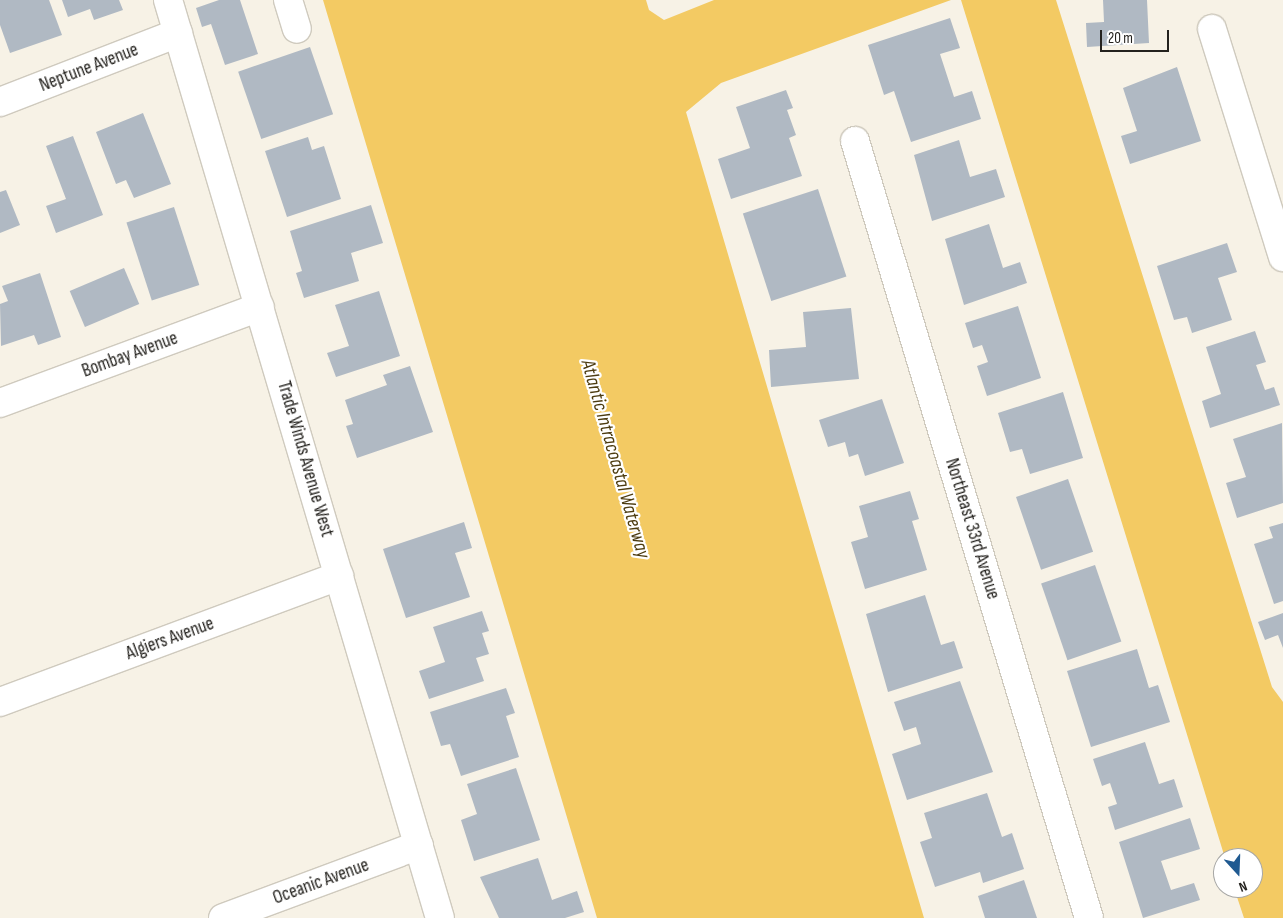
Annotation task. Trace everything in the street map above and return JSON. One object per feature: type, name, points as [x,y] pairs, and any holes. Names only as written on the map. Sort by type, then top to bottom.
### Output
[{"type":"street","name":"Trade Winds Avenue West","points":[[168,0],[440,918]]},
{"type":"street","points":[[288,0],[297,28]]},
{"type":"street","points":[[1212,29],[1283,257]]},
{"type":"street","name":"Neptune Avenue","points":[[0,102],[178,33]]},
{"type":"street","name":"Northeast 33rd Avenue","points":[[855,141],[1089,918]]},
{"type":"street","name":"Bombay Avenue","points":[[0,403],[260,307]]},
{"type":"street","name":"Algiers Avenue","points":[[0,702],[339,576]]},
{"type":"street","name":"Oceanic Avenue","points":[[223,918],[419,845]]},
{"type":"water","name":"Atlantic Intracoastal Waterway","points":[[323,0],[646,0],[649,10],[664,20],[714,0],[951,0],[721,83],[686,112],[924,918],[597,918]]},
{"type":"water","points":[[961,0],[1056,0],[1272,687],[1283,702],[1283,918],[1244,918],[1237,898],[1263,898],[1263,848],[1222,848]]},
{"type":"building","points":[[0,0],[49,0],[62,35],[10,53],[0,25]]},
{"type":"building","points":[[62,0],[119,0],[123,10],[94,20],[90,9],[68,17]]},
{"type":"building","points":[[219,0],[240,0],[258,54],[225,65],[211,24],[202,27],[196,8]]},
{"type":"building","points":[[1103,0],[1147,0],[1149,43],[1087,47],[1086,23],[1104,22]]},
{"type":"building","points":[[950,18],[960,48],[940,54],[954,97],[972,91],[981,119],[911,142],[894,91],[884,95],[868,45]]},
{"type":"building","points":[[310,47],[333,114],[261,139],[238,72]]},
{"type":"building","points":[[1177,67],[1201,141],[1130,164],[1121,136],[1137,131],[1123,88]]},
{"type":"building","points":[[786,90],[793,108],[787,110],[796,135],[789,138],[802,176],[731,199],[718,159],[750,148],[736,107]]},
{"type":"building","points":[[143,113],[171,184],[134,198],[126,180],[116,184],[96,132]]},
{"type":"building","points":[[73,136],[103,215],[56,233],[46,206],[66,199],[46,146]]},
{"type":"building","points":[[308,137],[312,150],[324,146],[341,199],[287,217],[265,151]]},
{"type":"building","points":[[959,140],[970,177],[996,169],[1005,197],[932,221],[914,155]]},
{"type":"building","points":[[818,189],[846,276],[771,301],[743,213]]},
{"type":"building","points":[[6,190],[20,225],[0,233],[0,192]]},
{"type":"building","points":[[371,205],[383,243],[351,253],[359,281],[304,298],[296,273],[302,271],[290,231]]},
{"type":"building","points":[[174,207],[199,285],[152,300],[126,222]]},
{"type":"building","points":[[989,224],[1003,268],[1020,262],[1027,283],[964,305],[945,239]]},
{"type":"building","points":[[1227,243],[1237,272],[1218,278],[1232,320],[1192,333],[1187,317],[1174,320],[1157,266]]},
{"type":"building","points":[[124,268],[139,304],[85,327],[70,291]]},
{"type":"building","points":[[40,273],[61,337],[38,345],[34,335],[1,346],[0,304],[8,301],[2,286]]},
{"type":"building","points":[[379,291],[400,356],[336,377],[327,353],[349,346],[335,305]]},
{"type":"building","points":[[1018,306],[1041,378],[987,396],[977,366],[988,362],[982,345],[973,348],[965,323]]},
{"type":"building","points":[[851,308],[859,379],[771,387],[769,350],[806,347],[803,312]]},
{"type":"building","points":[[1255,331],[1266,362],[1256,365],[1265,390],[1274,387],[1280,405],[1210,428],[1202,401],[1221,394],[1206,347]]},
{"type":"building","points":[[410,366],[433,432],[357,458],[346,426],[353,424],[345,400],[387,385],[383,375]]},
{"type":"building","points":[[1063,392],[1083,458],[1030,474],[1022,449],[1010,452],[998,413]]},
{"type":"building","points":[[882,399],[904,463],[865,476],[858,454],[849,457],[845,442],[828,447],[819,420]]},
{"type":"building","points":[[1282,423],[1283,503],[1237,518],[1226,483],[1246,477],[1233,439]]},
{"type":"building","points":[[1068,479],[1093,552],[1041,570],[1016,497]]},
{"type":"building","points":[[910,491],[919,519],[912,521],[927,570],[865,589],[851,542],[868,537],[859,506]]},
{"type":"building","points":[[464,522],[472,548],[455,553],[470,597],[406,618],[383,549]]},
{"type":"building","points":[[1283,523],[1283,601],[1274,604],[1254,544],[1273,538],[1269,527]]},
{"type":"building","points":[[1095,565],[1121,642],[1067,660],[1041,584]]},
{"type":"building","points":[[925,595],[941,645],[954,641],[963,668],[888,692],[866,614]]},
{"type":"building","points":[[482,611],[489,631],[482,633],[489,654],[476,658],[484,681],[429,699],[419,671],[445,662],[433,627]]},
{"type":"building","points":[[1283,613],[1283,648],[1278,635],[1265,640],[1258,622]]},
{"type":"building","points":[[1137,649],[1149,688],[1158,685],[1170,722],[1091,747],[1067,671]]},
{"type":"building","points":[[960,681],[993,772],[907,800],[892,754],[921,744],[916,727],[904,731],[894,702]]},
{"type":"building","points":[[506,688],[515,713],[506,716],[519,757],[461,776],[450,744],[441,746],[430,712]]},
{"type":"building","points":[[1145,742],[1159,784],[1174,779],[1183,807],[1115,830],[1108,807],[1117,804],[1110,783],[1102,786],[1093,759]]},
{"type":"building","points":[[516,768],[540,840],[474,861],[461,820],[477,814],[467,784]]},
{"type":"building","points":[[987,793],[1002,837],[1012,833],[1024,869],[983,883],[980,872],[935,887],[920,842],[932,838],[924,813]]},
{"type":"building","points":[[1190,818],[1200,849],[1161,861],[1171,890],[1194,883],[1200,900],[1143,918],[1119,842]]},
{"type":"building","points":[[538,858],[552,900],[577,891],[584,912],[565,918],[499,918],[480,877]]},
{"type":"building","points":[[1024,880],[1037,918],[985,918],[978,896]]}]
